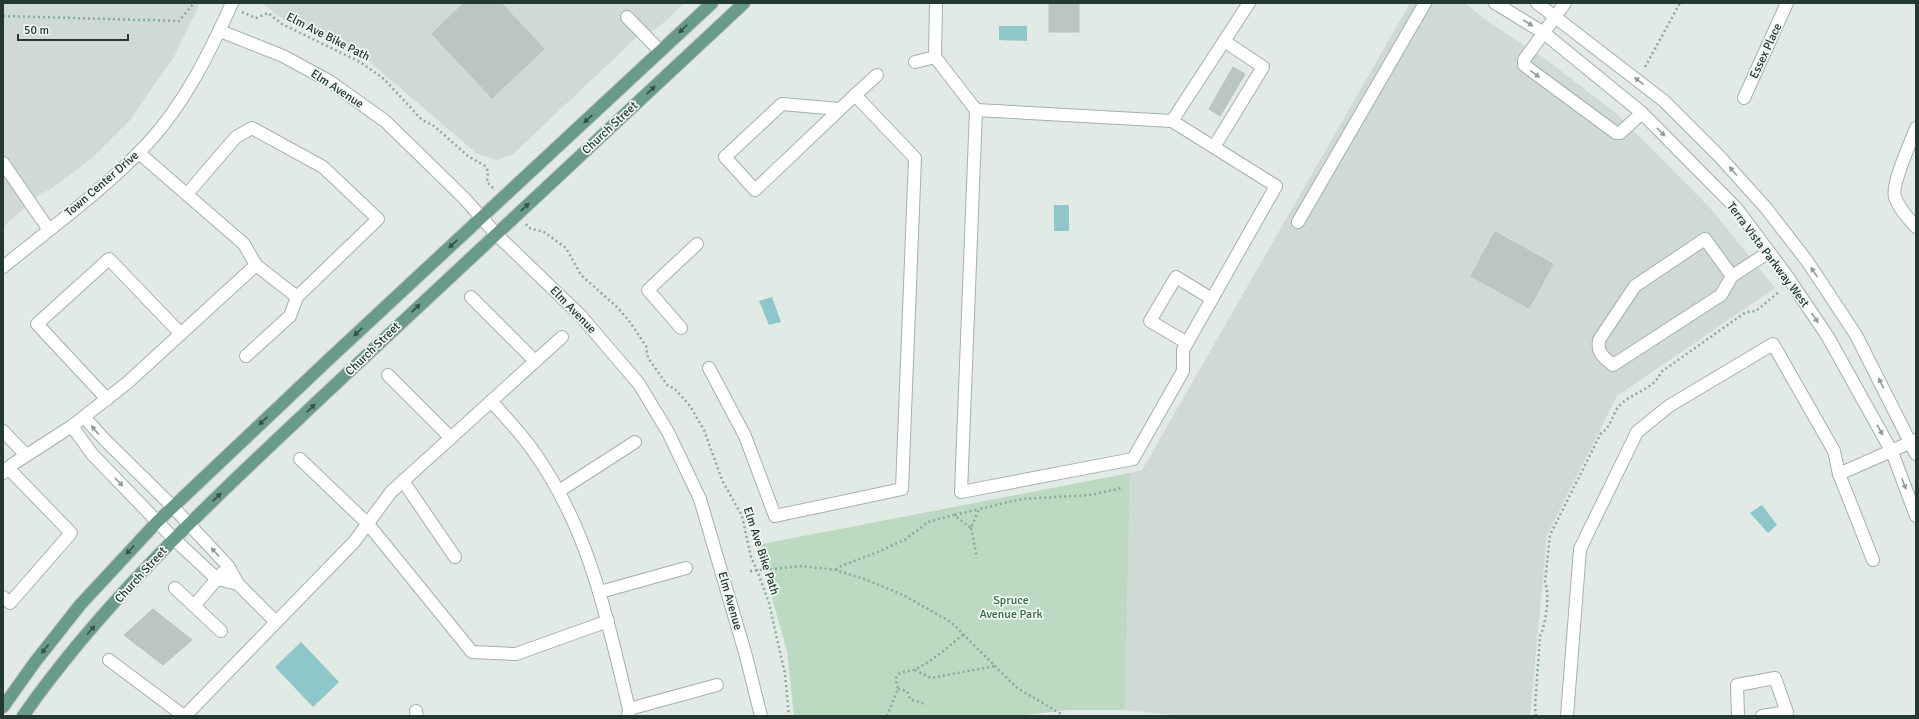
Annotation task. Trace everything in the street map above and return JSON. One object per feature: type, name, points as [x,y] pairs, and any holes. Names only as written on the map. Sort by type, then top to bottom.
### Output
[{"type":"main road","name":"Church Street","points":[[3,707],[35,662],[80,605],[157,522],[481,217],[712,3]]},
{"type":"main road","name":"Church Street","points":[[24,716],[83,639],[188,523],[442,283],[744,3]]},
{"type":"street","name":"Town Center Drive","points":[[3,267],[121,171],[139,153],[173,112],[193,82],[232,3]]},
{"type":"street","points":[[936,3],[935,57],[976,110],[961,492],[1133,459],[1182,371],[1183,350],[1276,186],[1172,121],[976,110]]},
{"type":"street","points":[[1172,121],[1249,3]]},
{"type":"street","points":[[1298,222],[1425,3]]},
{"type":"street","name":"Terra Vista Parkway West","points":[[1495,3],[1544,33],[1642,113],[1737,209],[1828,337],[1892,452],[1916,516]]},
{"type":"street","name":"Terra Vista Parkway West","points":[[1537,3],[1556,16],[1664,101],[1720,157],[1766,208],[1807,261],[1856,335],[1914,442],[1916,454]]},
{"type":"street","points":[[1565,3],[1524,60],[1523,62],[1526,67],[1618,134],[1642,113]]},
{"type":"street","name":"Essex Place","points":[[1744,98],[1788,3]]},
{"type":"street","points":[[627,17],[660,51]]},
{"type":"street","name":"Elm Avenue","points":[[220,30],[290,60],[329,81],[385,121],[464,198],[496,234],[585,321],[639,384],[668,432],[700,499],[746,656],[760,716]]},
{"type":"street","points":[[1214,147],[1263,67],[1224,41]]},
{"type":"street","points":[[915,62],[935,57]]},
{"type":"street","points":[[839,109],[782,104],[725,157],[755,190],[839,109],[877,75]]},
{"type":"street","points":[[709,368],[745,436],[775,516],[902,489],[915,158],[855,95]]},
{"type":"street","points":[[187,194],[236,137],[252,128],[322,167],[378,218],[297,297],[290,316],[246,356]]},
{"type":"street","points":[[1916,128],[1898,175],[1894,195],[1901,210],[1916,227]]},
{"type":"street","points":[[139,153],[244,244],[256,265],[297,297]]},
{"type":"street","points":[[3,163],[49,230]]},
{"type":"street","points":[[1732,276],[1705,239],[1635,286],[1599,340],[1597,349],[1602,357],[1613,365],[1721,295],[1732,276],[1769,252]]},
{"type":"street","points":[[681,328],[648,290],[697,244]]},
{"type":"street","points":[[106,399],[37,324],[109,259],[181,334]]},
{"type":"street","points":[[3,598],[10,603],[71,533],[6,470],[26,455],[72,426],[127,383],[256,265]]},
{"type":"street","points":[[1187,343],[1150,321],[1176,277],[1212,298]]},
{"type":"street","points":[[471,297],[535,361]]},
{"type":"street","points":[[109,660],[185,716],[354,542],[392,492],[562,336]]},
{"type":"street","points":[[1567,716],[1580,549],[1637,432],[1669,406],[1773,344],[1834,451],[1839,474],[1873,560]]},
{"type":"street","points":[[388,375],[451,438]]},
{"type":"street","points":[[491,401],[534,451],[559,491],[587,553],[608,621],[629,712],[717,685]]},
{"type":"street","points":[[84,417],[188,523],[228,566],[238,584],[276,622]]},
{"type":"street","points":[[72,426],[92,454],[174,539],[217,579],[238,584]]},
{"type":"street","points":[[3,431],[26,455]]},
{"type":"street","points":[[559,491],[635,442]]},
{"type":"street","points":[[1839,474],[1914,442]]},
{"type":"street","points":[[300,459],[368,524],[472,652],[516,654],[608,621]]},
{"type":"street","points":[[403,481],[455,557]]},
{"type":"street","points":[[194,606],[228,566]]},
{"type":"street","points":[[600,592],[686,568]]},
{"type":"street","points":[[175,588],[221,631]]},
{"type":"street","points":[[1738,716],[1737,685],[1775,678],[1787,712],[1762,716]]},
{"type":"path","points":[[3,16],[178,21],[194,3]]},
{"type":"path","points":[[1645,68],[1680,3]]},
{"type":"path","name":"Elm Ave Bike Path","points":[[256,18],[268,14],[282,24],[360,62],[384,79],[422,120],[434,126],[468,156],[485,166],[488,171],[487,182]]},
{"type":"path","name":"Elm Ave Bike Path","points":[[529,228],[544,232],[566,248],[581,276],[617,307],[630,322],[646,346],[648,358],[668,386],[674,388],[690,406],[704,430],[722,480],[742,516],[751,557],[757,570],[777,634],[785,674],[789,716]]},
{"type":"path","points":[[836,570],[841,566],[878,552],[906,539],[928,522],[1022,499],[1090,496],[1122,488]]},
{"type":"path","points":[[977,558],[971,528],[979,509]]},
{"type":"path","points":[[954,515],[971,528]]},
{"type":"path","points":[[750,571],[803,566],[836,570],[868,580],[903,596],[951,622],[1016,688],[1063,715]]},
{"type":"path","points":[[887,716],[898,689],[896,681],[897,675],[902,671],[915,670],[931,661],[964,634]]},
{"type":"path","points":[[915,670],[931,678],[995,666]]},
{"type":"path","points":[[898,689],[907,691],[910,699],[925,704]]},
{"type":"shaded area","points":[[3,3],[200,3],[175,55],[129,121],[92,158],[50,190],[41,193],[3,227]]},
{"type":"shaded area","points":[[262,3],[684,3],[661,25],[643,38],[639,35],[512,155],[497,160],[476,153],[363,56],[288,23]]},
{"type":"shaded area","points":[[1410,3],[1465,3],[1487,21],[1544,58],[1616,113],[1711,209],[1775,288],[1617,396],[1547,535],[1530,716],[1183,716],[1125,710],[1130,473],[1142,470]]},
{"type":"green space","name":"Spruce Avenue Park","points":[[1130,473],[1125,710],[1067,710],[1017,716],[794,716],[787,651],[757,545]]},
{"type":"water","points":[[999,26],[1027,26],[1027,41],[999,40]]},
{"type":"water","points":[[1054,205],[1069,205],[1069,231],[1054,231]]},
{"type":"water","points":[[772,297],[781,322],[769,325],[759,301]]},
{"type":"water","points":[[1762,505],[1777,525],[1768,533],[1750,513]]},
{"type":"water","points":[[301,642],[339,682],[313,707],[275,667]]},
{"type":"building","points":[[464,3],[501,3],[544,49],[492,98],[432,34]]},
{"type":"building","points":[[1049,3],[1079,3],[1079,32],[1049,32]]},
{"type":"building","points":[[1233,67],[1245,74],[1220,116],[1209,109]]},
{"type":"building","points":[[1495,232],[1553,264],[1529,308],[1471,276]]},
{"type":"building","points":[[153,609],[192,640],[163,665],[124,635]]}]
